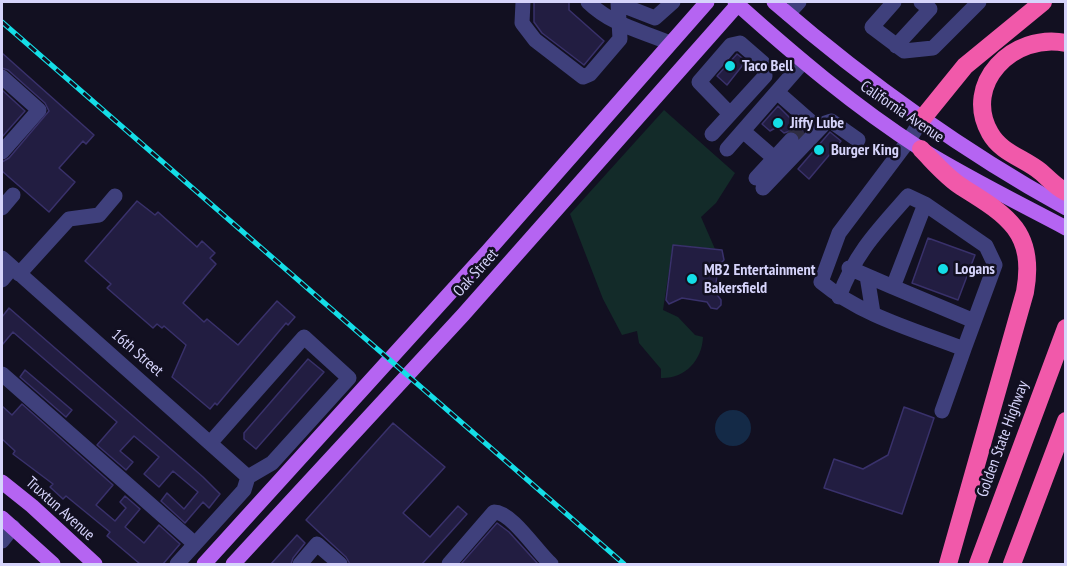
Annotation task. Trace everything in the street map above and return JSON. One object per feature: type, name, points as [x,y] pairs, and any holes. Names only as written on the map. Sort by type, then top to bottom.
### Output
[{"type":"highway","points":[[922,119],[965,66],[1043,2]]},
{"type":"highway","points":[[1062,191],[1035,168],[997,143],[987,127],[984,107],[989,80],[1010,52],[1036,41],[1065,43]]},
{"type":"highway","points":[[915,145],[945,175],[995,206],[1008,218],[1025,245],[1029,262],[1025,292],[948,564]]},
{"type":"highway","points":[[1054,357],[1065,310]]},
{"type":"highway","name":"Golden State Highway","points":[[978,564],[1065,328]]},
{"type":"highway","points":[[1012,564],[1065,421]]},
{"type":"main road","name":"Oak Street","points":[[204,564],[590,136],[707,2]]},
{"type":"main road","name":"Oak Street","points":[[233,564],[463,315],[738,2]]},
{"type":"main road","name":"California Avenue","points":[[738,2],[803,62],[849,99],[915,145],[1065,228]]},
{"type":"main road","name":"California Avenue","points":[[774,2],[852,67],[922,119],[1065,208]]},
{"type":"main road","points":[[957,142],[984,149],[1062,191]]},
{"type":"main road","name":"Truxtun Avenue","points":[[2,482],[32,506],[94,564]]},
{"type":"main road","points":[[7,523],[53,564]]},
{"type":"street","points":[[523,2],[522,23],[535,40],[583,76],[590,74],[620,39],[618,3],[650,18],[655,18],[673,2]]},
{"type":"street","points":[[588,2],[619,25],[670,43]]},
{"type":"street","points":[[788,14],[799,2]]},
{"type":"street","points":[[894,2],[872,27],[904,51],[933,48],[980,2]]},
{"type":"street","points":[[896,46],[930,4]]},
{"type":"street","points":[[712,134],[765,76],[762,63],[740,43],[731,45],[699,82],[730,114]]},
{"type":"street","points":[[727,149],[803,62]]},
{"type":"street","points":[[2,77],[39,110],[2,152]]},
{"type":"street","points":[[777,92],[803,127],[774,158],[760,183],[825,123],[831,121],[858,140]]},
{"type":"street","points":[[922,119],[915,145],[839,233],[821,282],[839,297],[873,313],[964,349]]},
{"type":"street","points":[[743,131],[774,158]]},
{"type":"street","points":[[2,208],[13,195]]},
{"type":"street","points":[[2,280],[11,267],[69,219],[99,215],[115,196]]},
{"type":"street","points":[[839,297],[849,268],[908,196],[925,204],[986,246],[995,265],[942,411]]},
{"type":"street","points":[[893,287],[925,204]]},
{"type":"street","name":"16th Street","points":[[11,267],[248,477]]},
{"type":"street","points":[[849,268],[974,321]]},
{"type":"street","points":[[867,276],[873,313]]},
{"type":"street","points":[[177,564],[244,490],[248,477],[272,463],[349,378],[304,337],[211,442]]},
{"type":"street","points":[[2,374],[195,544]]},
{"type":"street","points":[[449,564],[494,512],[500,512],[519,528],[551,564]]},
{"type":"street","points":[[2,541],[7,523]]},
{"type":"street","points":[[300,564],[317,544],[340,564]]},
{"type":"green space","points":[[664,110],[735,173],[716,203],[701,217],[715,249],[673,245],[663,310],[678,317],[695,335],[703,337],[702,346],[695,361],[684,372],[669,378],[661,378],[661,369],[639,343],[637,331],[622,335],[603,299],[570,214]]},
{"type":"water","points":[[733,410],[746,415],[751,428],[746,441],[733,446],[720,441],[715,428],[720,415]]},
{"type":"building","points":[[534,2],[569,2],[569,10],[604,41],[584,65],[542,33],[534,22]]},
{"type":"building","points":[[2,53],[94,135],[86,144],[83,141],[59,168],[75,182],[49,212],[2,171],[2,162],[9,158],[49,111],[45,103],[8,70],[2,68]]},
{"type":"building","name":"Taco Bell","points":[[737,54],[746,61],[727,85],[717,76]]},
{"type":"building","points":[[2,90],[25,111],[2,137]]},
{"type":"building","name":"Jiffy Lube","points":[[778,106],[803,131],[799,136],[793,130],[784,133],[777,127],[770,131],[762,124]]},
{"type":"building","name":"Burger King","points":[[830,132],[841,141],[809,179],[798,169]]},
{"type":"building","points":[[137,201],[155,215],[158,212],[197,247],[202,241],[215,253],[210,258],[216,264],[183,303],[204,322],[207,319],[238,345],[277,301],[295,317],[288,325],[286,323],[217,405],[215,403],[210,409],[172,377],[186,345],[164,326],[162,328],[157,324],[153,328],[107,288],[111,284],[85,261]]},
{"type":"building","name":"Logans","points":[[928,238],[975,255],[958,300],[912,283]]},
{"type":"building","name":"MB2 Entertainment Bakersfield","points":[[673,245],[722,250],[724,260],[718,266],[715,292],[721,300],[721,305],[717,309],[711,308],[707,302],[682,298],[669,304],[666,300]]},
{"type":"building","points":[[9,308],[220,494],[209,508],[203,502],[185,523],[161,501],[167,493],[184,509],[198,492],[173,471],[159,487],[144,474],[159,457],[134,436],[120,451],[133,462],[126,470],[97,445],[117,422],[13,332],[2,345],[2,317]]},
{"type":"building","points":[[308,359],[324,372],[256,449],[244,439],[244,433]]},
{"type":"building","points":[[25,370],[72,410],[66,417],[20,377]]},
{"type":"building","points":[[22,404],[113,485],[96,505],[115,521],[126,508],[120,502],[125,496],[140,509],[125,527],[144,543],[159,525],[180,544],[163,564],[140,564],[107,536],[110,532],[66,496],[63,499],[50,487],[53,484],[13,454],[15,451],[2,439],[2,406],[12,415]]},
{"type":"building","points":[[904,407],[934,418],[902,514],[824,488],[834,459],[863,469],[888,455]]},
{"type":"building","points":[[393,423],[445,467],[403,513],[430,537],[458,506],[467,514],[422,564],[350,564],[346,557],[306,520]]},
{"type":"building","points":[[497,523],[509,532],[538,564],[461,564]]},
{"type":"building","points":[[297,535],[305,543],[291,564],[271,564]]},
{"type":"tunnel","points":[[791,140],[800,129]]},
{"type":"railway","points":[[2,22],[624,564]]},
{"type":"place","name":"Taco Bell","points":[[730,66]]},
{"type":"place","name":"Jiffy Lube","points":[[778,123]]},
{"type":"place","name":"Burger King","points":[[819,150]]},
{"type":"place","name":"Logans","points":[[943,269]]},
{"type":"place","name":"MB2 Entertainment Bakersfield","points":[[692,279]]}]
